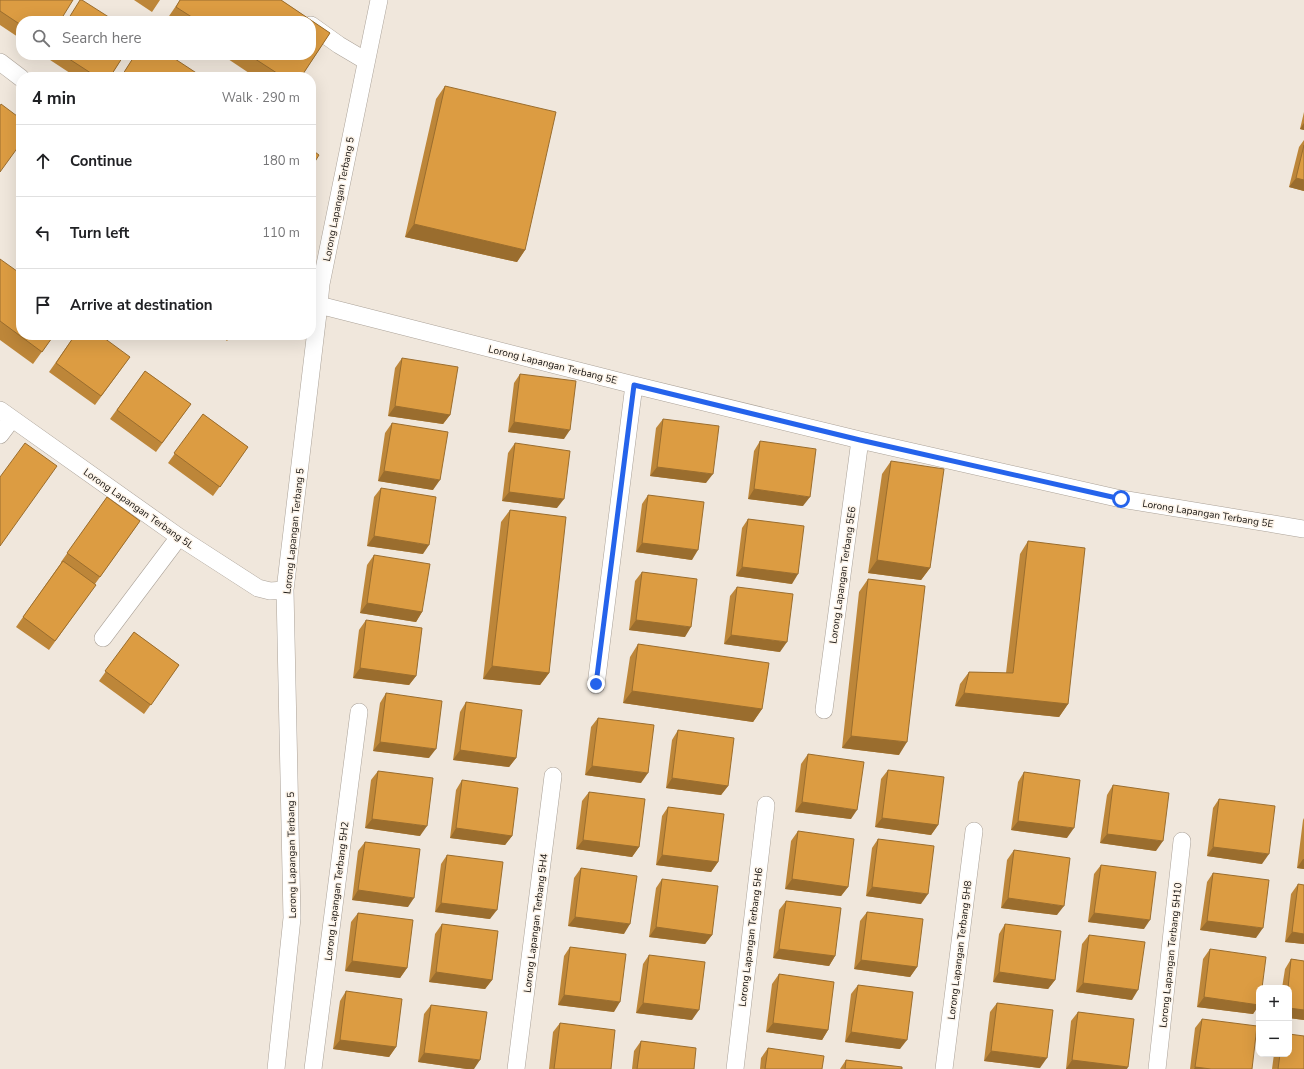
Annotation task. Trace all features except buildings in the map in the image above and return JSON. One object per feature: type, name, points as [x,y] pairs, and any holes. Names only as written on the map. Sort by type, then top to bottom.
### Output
[{"type":"street","name":"Lorong Lapangan Terbang 5","points":[[316,330],[319,305],[316,282],[379,0]]},
{"type":"street","points":[[316,29],[366,61]]},
{"type":"street","points":[[0,62],[16,74]]},
{"type":"street","name":"Lorong Lapangan Terbang 5E","points":[[319,305],[634,385],[860,440],[1121,499],[1304,529]]},
{"type":"street","name":"Lorong Lapangan Terbang 5","points":[[276,1069],[292,918],[285,590],[315,340]]},
{"type":"street","points":[[596,684],[634,385]]},
{"type":"street","points":[[0,435],[6,415]]},
{"type":"street","name":"Lorong Lapangan Terbang 5L","points":[[6,415],[179,537],[258,588],[270,591],[285,590]]},
{"type":"street","name":"Lorong Lapangan Terbang 5E6","points":[[824,710],[860,440]]},
{"type":"street","points":[[103,638],[179,537]]},
{"type":"street","name":"Lorong Lapangan Terbang 5H2","points":[[313,1069],[359,712]]},
{"type":"street","name":"Lorong Lapangan Terbang 5H4","points":[[516,1069],[553,776]]},
{"type":"street","name":"Lorong Lapangan Terbang 5H6","points":[[735,1069],[766,805]]},
{"type":"street","name":"Lorong Lapangan Terbang 5H8","points":[[944,1069],[974,831]]},
{"type":"street","name":"Lorong Lapangan Terbang 5H10","points":[[1157,1069],[1182,841]]},
{"type":"route","points":[[596,684],[634,385],[860,440],[1121,499]]}]
